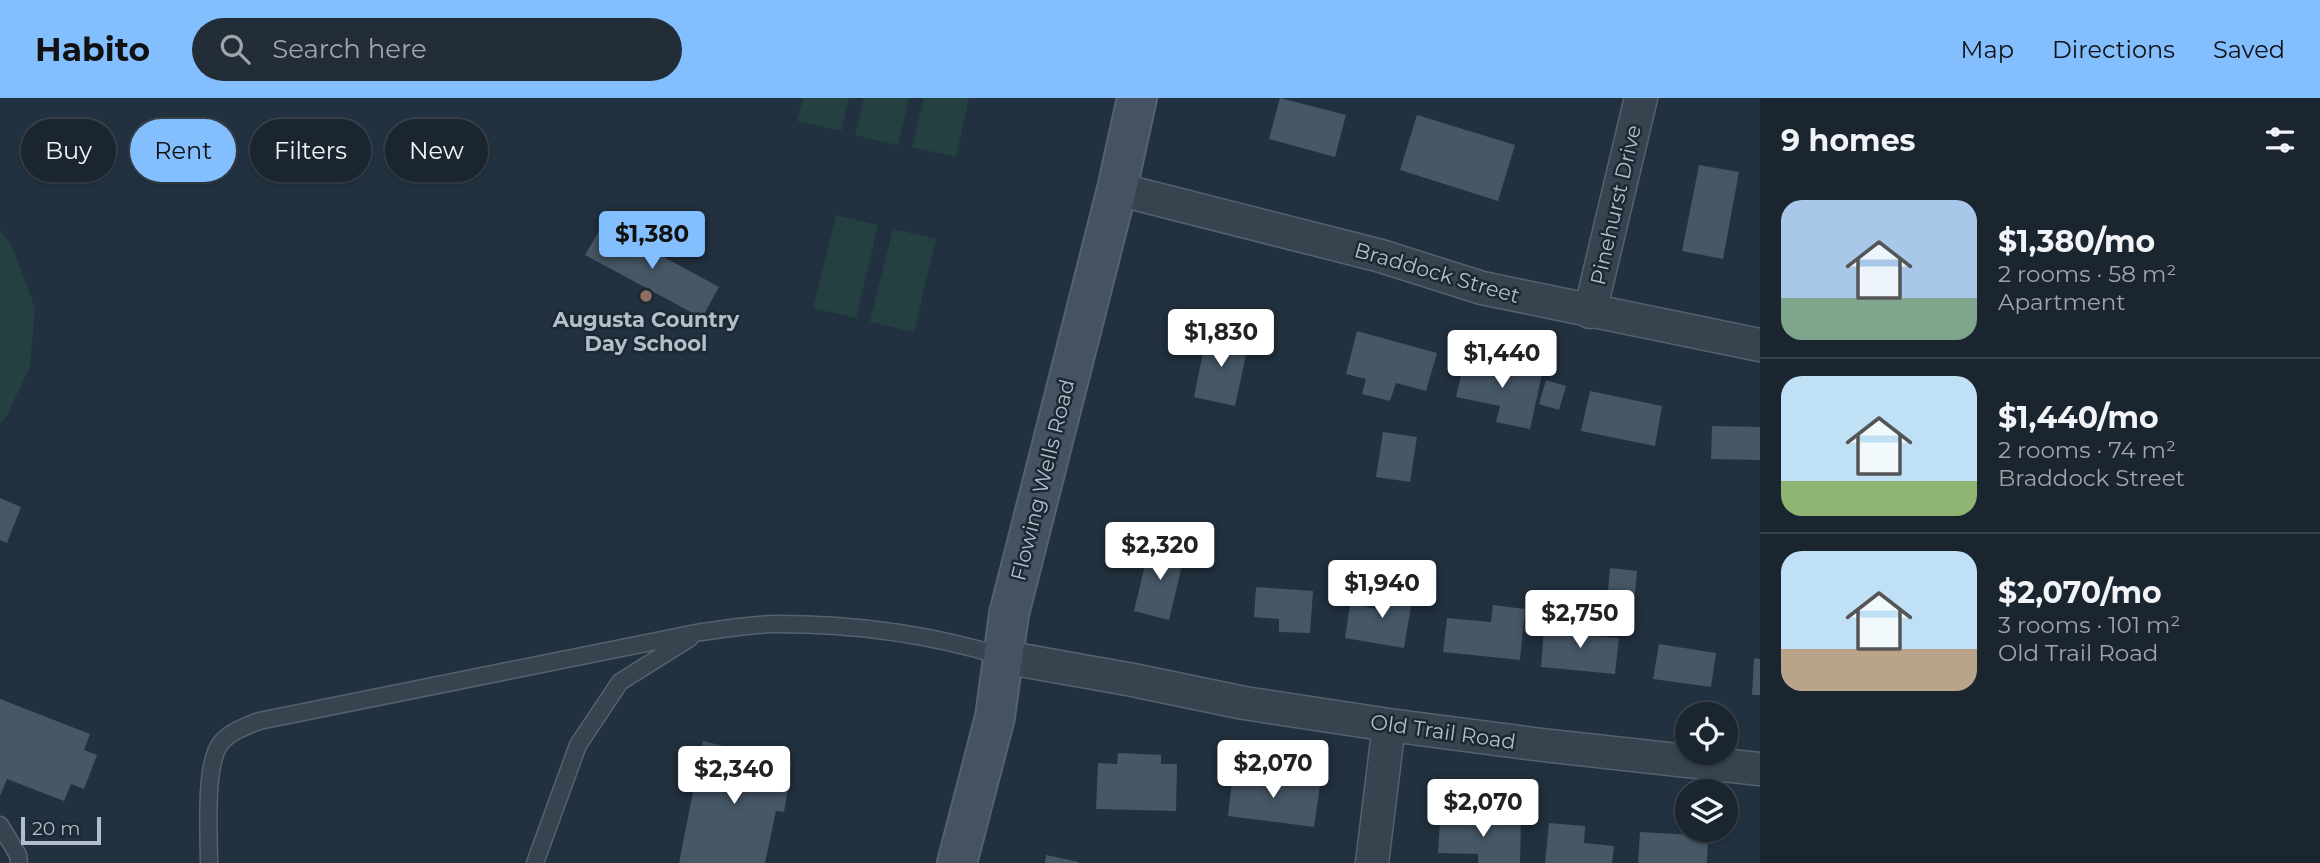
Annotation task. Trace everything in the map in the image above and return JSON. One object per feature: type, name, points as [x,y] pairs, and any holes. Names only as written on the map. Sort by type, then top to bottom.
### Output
[{"type":"main road","name":"Flowing Wells Road","points":[[957,863],[995,717],[1009,614],[1117,189],[1137,98]]},
{"type":"street","name":"Pinehurst Drive","points":[[1590,312],[1641,98]]},
{"type":"street","name":"Braddock Street","points":[[1117,189],[1381,256],[1482,288],[1760,345]]},
{"type":"street","name":"Old Trail Road","points":[[1003,657],[1244,702],[1389,725],[1760,769]]},
{"type":"street","points":[[1372,863],[1389,725]]},
{"type":"lane","points":[[209,863],[210,771],[220,744],[239,729],[259,721],[701,632],[774,624],[853,628],[951,642],[1003,657]]},
{"type":"lane","points":[[535,863],[578,745],[620,682],[701,632]]},
{"type":"lane","points":[[0,825],[18,855],[19,863]]},
{"type":"green space","points":[[803,98],[849,98],[841,131],[797,121]]},
{"type":"green space","points":[[864,98],[909,98],[898,145],[855,135]]},
{"type":"green space","points":[[924,98],[969,98],[956,157],[912,147]]},
{"type":"green space","points":[[836,215],[878,225],[856,318],[813,308]]},
{"type":"green space","points":[[893,229],[936,239],[914,332],[870,322]]},
{"type":"green space","points":[[0,231],[12,246],[35,308],[30,367],[0,424]]},
{"type":"building","points":[[1280,98],[1346,115],[1335,157],[1269,139]]},
{"type":"building","points":[[1417,115],[1515,145],[1498,201],[1400,170]]},
{"type":"building","points":[[1699,165],[1739,172],[1723,259],[1682,251]]},
{"type":"building","points":[[603,224],[719,287],[702,318],[585,255]]},
{"type":"building","points":[[1357,331],[1437,353],[1426,391],[1396,383],[1390,401],[1362,394],[1366,379],[1346,374]]},
{"type":"building","points":[[1207,333],[1249,341],[1235,406],[1194,397]]},
{"type":"building","points":[[1465,358],[1542,374],[1530,429],[1496,422],[1500,406],[1456,397]]},
{"type":"building","points":[[1546,380],[1566,386],[1559,410],[1539,404]]},
{"type":"building","points":[[1590,391],[1662,406],[1655,446],[1581,431]]},
{"type":"building","points":[[1712,426],[1760,427],[1760,460],[1711,459]]},
{"type":"building","points":[[1383,432],[1417,437],[1410,482],[1376,477]]},
{"type":"building","points":[[0,498],[21,507],[7,543],[0,540]]},
{"type":"building","points":[[1150,544],[1185,553],[1169,620],[1134,611]]},
{"type":"building","points":[[1610,568],[1637,571],[1634,606],[1607,604]]},
{"type":"building","points":[[1256,587],[1313,591],[1310,633],[1279,632],[1279,619],[1254,617]]},
{"type":"building","points":[[1380,589],[1413,594],[1404,648],[1345,638],[1350,604],[1377,609]]},
{"type":"building","points":[[1493,605],[1525,609],[1520,660],[1443,652],[1447,618],[1491,622]]},
{"type":"building","points":[[1576,618],[1595,620],[1594,636],[1619,638],[1615,674],[1541,667],[1544,629],[1575,632]]},
{"type":"building","points":[[1659,644],[1716,653],[1711,687],[1653,679]]},
{"type":"building","points":[[1754,658],[1760,659],[1760,695],[1752,695]]},
{"type":"building","points":[[0,699],[90,734],[84,750],[97,755],[84,789],[71,784],[64,801],[7,779],[0,796]]},
{"type":"building","points":[[703,741],[791,763],[784,789],[788,789],[784,812],[776,811],[765,863],[679,863]]},
{"type":"building","points":[[1118,753],[1161,755],[1161,764],[1177,764],[1176,811],[1096,809],[1098,763],[1117,764]]},
{"type":"building","points":[[1233,772],[1320,785],[1314,827],[1228,816]]},
{"type":"building","points":[[1484,817],[1521,819],[1520,863],[1478,863],[1478,854],[1438,853],[1440,821],[1483,822]]},
{"type":"building","points":[[1549,823],[1585,826],[1584,843],[1614,846],[1612,863],[1545,863]]},
{"type":"building","points":[[1640,832],[1675,834],[1675,842],[1708,842],[1707,863],[1638,863]]},
{"type":"building","points":[[1046,855],[1079,862],[1079,863],[1045,863]]},
{"type":"place","name":"Augusta Country Day School","points":[[646,296]]}]
